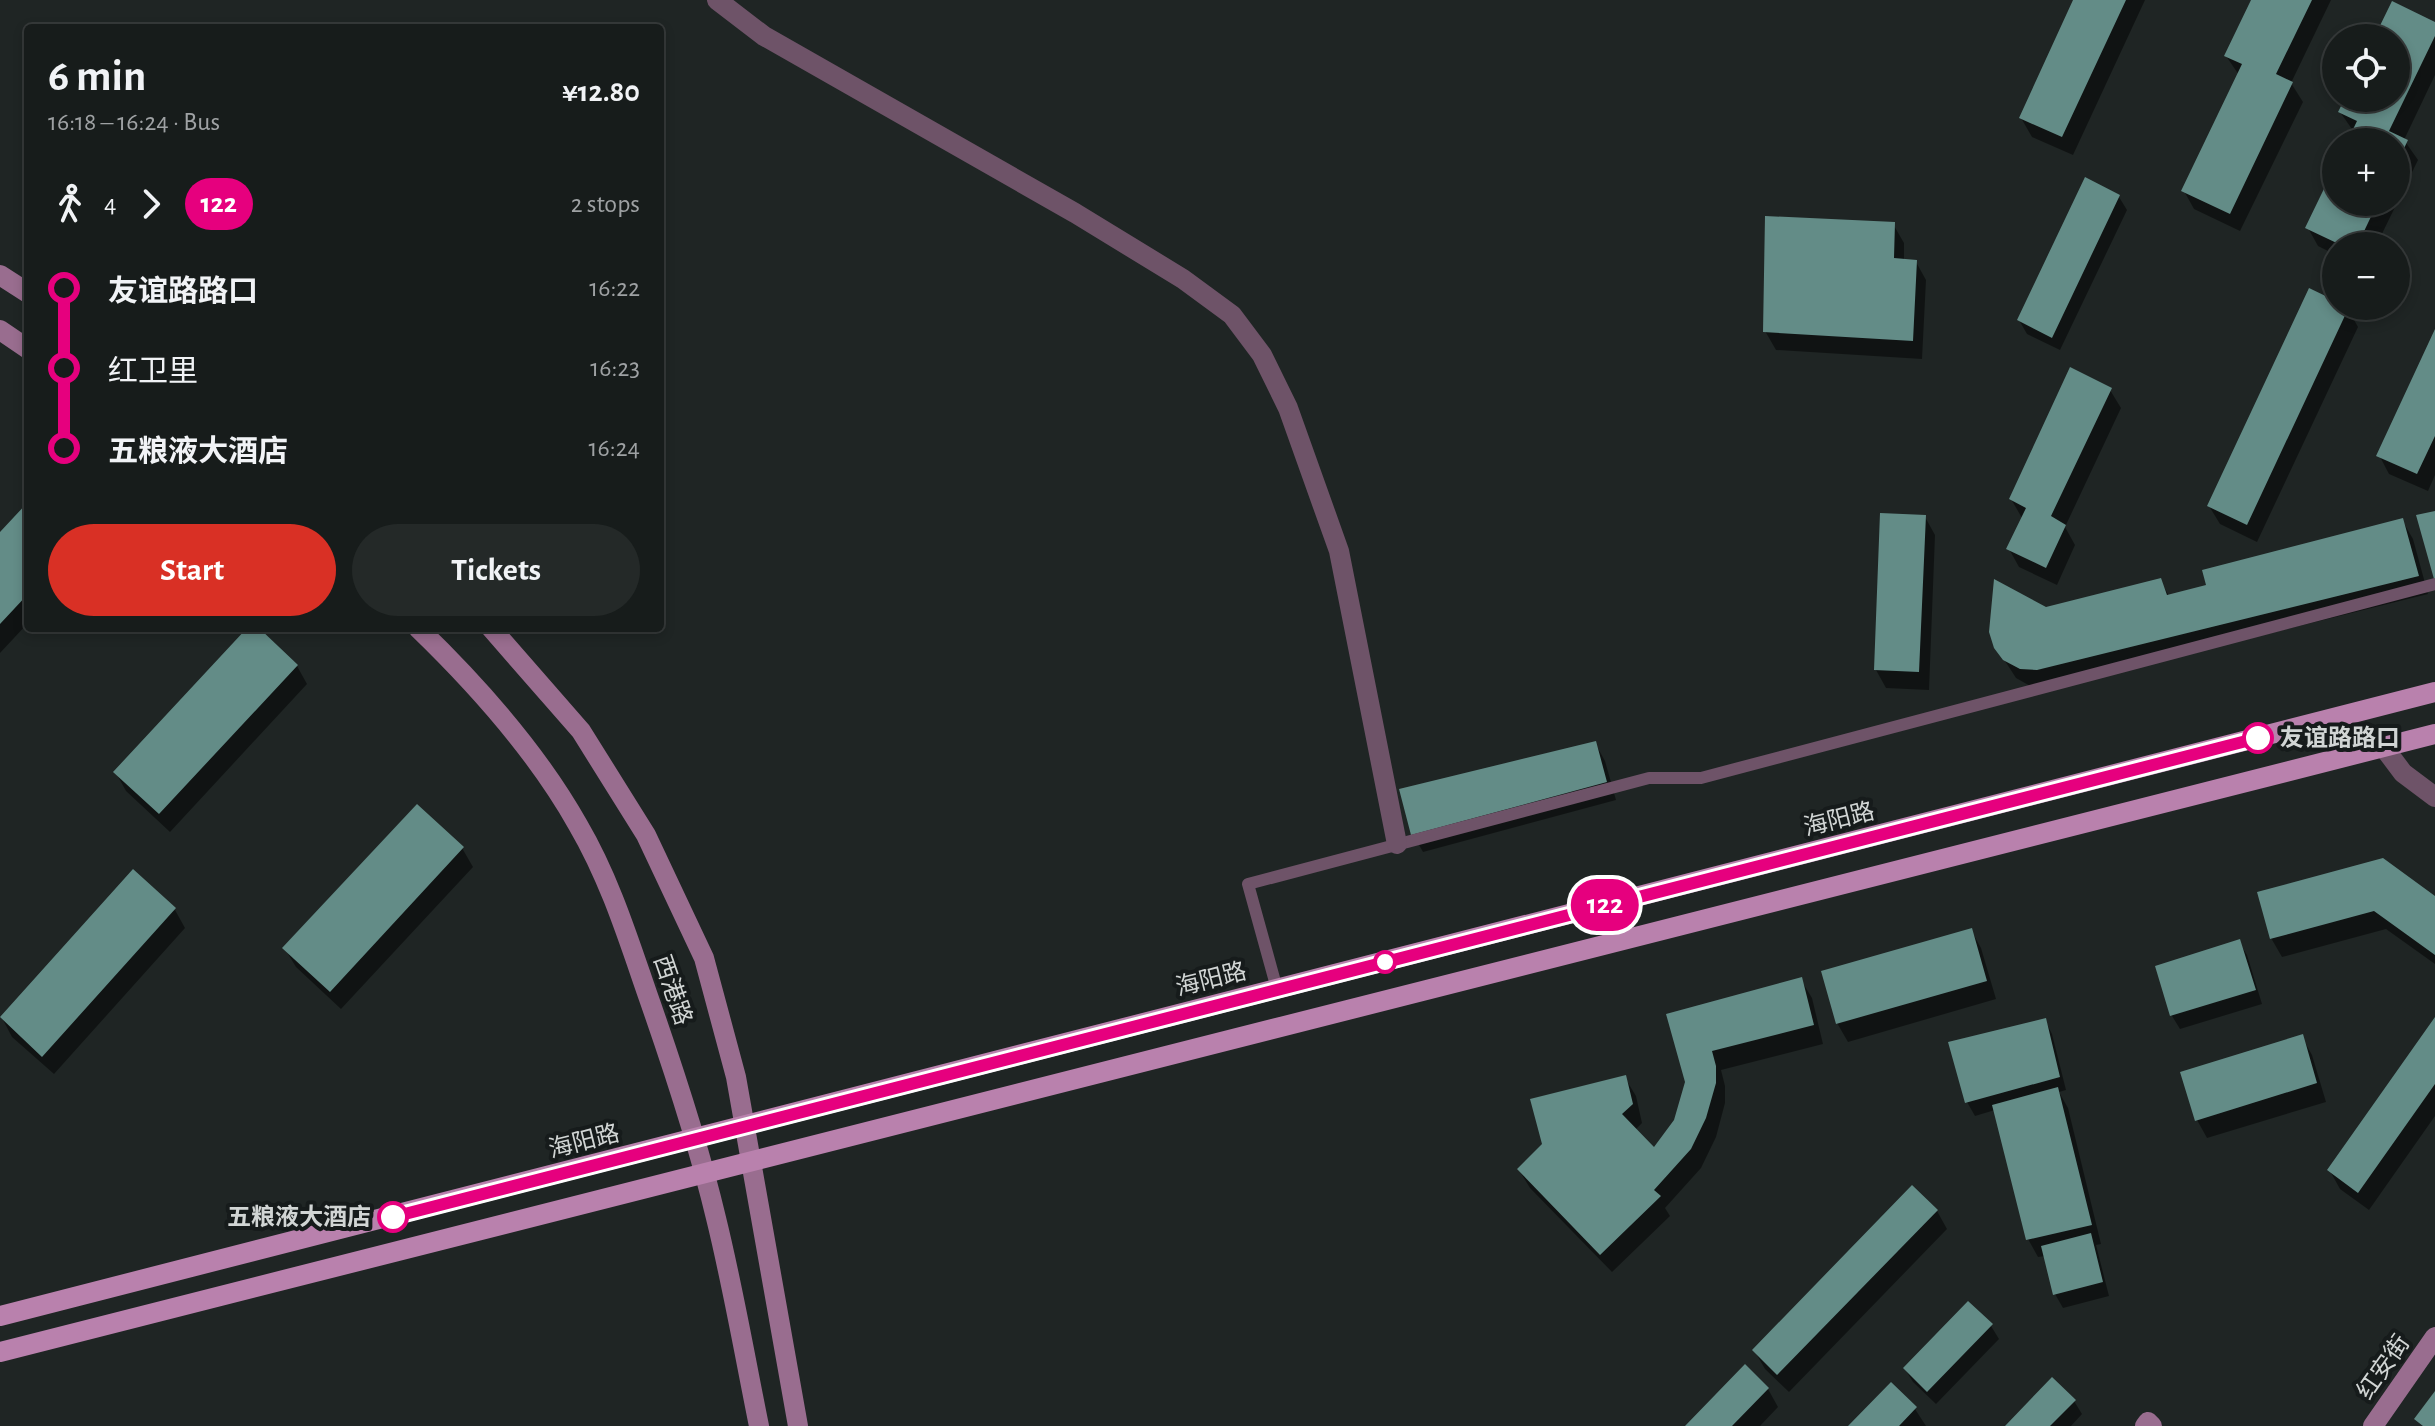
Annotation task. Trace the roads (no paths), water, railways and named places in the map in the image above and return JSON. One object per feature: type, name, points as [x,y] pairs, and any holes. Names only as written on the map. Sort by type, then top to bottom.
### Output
[{"type":"main road","points":[[0,275],[24,290]]},
{"type":"main road","points":[[0,330],[24,346]]},
{"type":"main road","name":"西港路","points":[[422,632],[468,676],[543,770],[577,823],[607,880],[696,1140],[717,1219],[759,1426]]},
{"type":"main road","name":"西港路","points":[[494,632],[581,731],[646,835],[704,958],[736,1077],[798,1426]]},
{"type":"main road","name":"海阳路","points":[[0,1316],[2435,692]]},
{"type":"main road","points":[[0,1352],[2435,734]]},
{"type":"main road","name":"红安街","points":[[2373,1426],[2435,1337]]},
{"type":"main road","points":[[2145,1426],[2148,1422],[2152,1426]]},
{"type":"street","points":[[721,1],[764,36],[1075,213],[1183,279],[1232,315],[1262,355],[1288,408],[1339,551],[1397,844]]},
{"type":"street","points":[[2385,749],[2403,773],[2435,797]]},
{"type":"lane","points":[[1277,989],[1248,884],[1649,778],[1701,778],[2435,584]]},
{"type":"place","name":"友谊路路口","points":[[2258,738]]},
{"type":"place","name":"五粮液大酒店","points":[[393,1217]]}]
